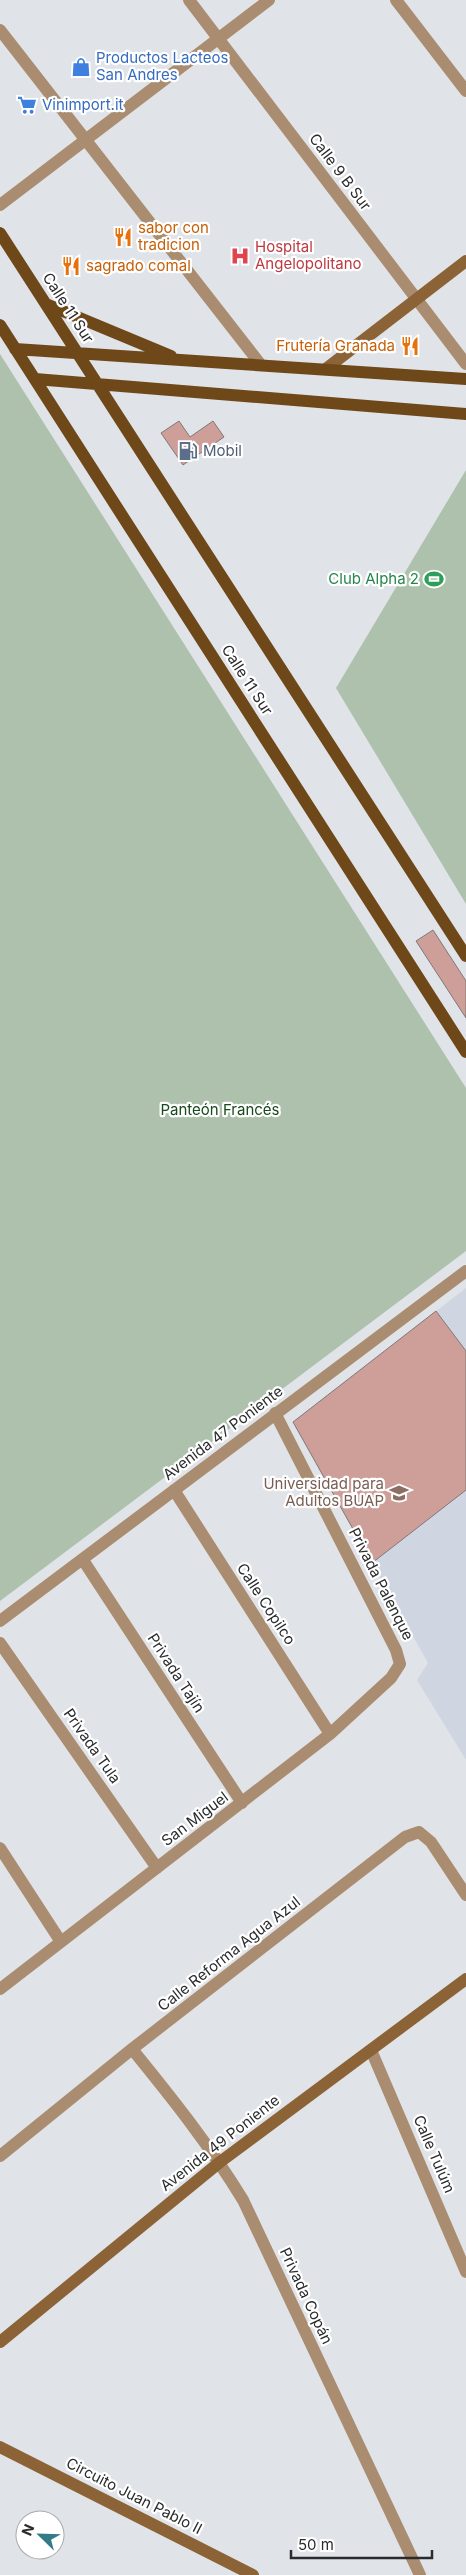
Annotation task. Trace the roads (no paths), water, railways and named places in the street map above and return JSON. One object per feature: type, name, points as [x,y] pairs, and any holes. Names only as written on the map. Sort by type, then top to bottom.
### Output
[{"type":"main road","name":"Calle 11 Sur","points":[[0,233],[466,956]]},
{"type":"main road","points":[[327,368],[466,261]]},
{"type":"main road","points":[[46,304],[180,360]]},
{"type":"main road","name":"Calle 11 Sur","points":[[0,324],[466,1052]]},
{"type":"main road","points":[[16,349],[327,368],[466,379]]},
{"type":"main road","points":[[35,379],[466,414]]},
{"type":"main road","name":"Avenida 49 Poniente","points":[[0,2342],[220,2162],[466,1979]]},
{"type":"main road","name":"Circuito Juan Pablo II","points":[[0,2447],[254,2575]]},
{"type":"street","name":"Calle 9 B Sur","points":[[189,0],[466,364]]},
{"type":"street","points":[[0,204],[269,0]]},
{"type":"street","points":[[396,0],[466,91]]},
{"type":"street","points":[[0,30],[261,365]]},
{"type":"street","name":"Avenida 47 Poniente","points":[[0,1622],[466,1271]]},
{"type":"street","name":"Privada Palenque","points":[[275,1413],[396,1650],[400,1664]]},
{"type":"street","name":"Calle Copilco","points":[[174,1490],[330,1734]]},
{"type":"street","name":"Privada Tajín","points":[[83,1560],[242,1803]]},
{"type":"street","name":"Privada Tula","points":[[0,1643],[157,1868]]},
{"type":"street","name":"San Miguel","points":[[0,1989],[330,1734],[391,1678],[400,1664]]},
{"type":"street","name":"Calle Reforma Agua Azul","points":[[0,2156],[132,2049],[405,1837],[419,1832],[431,1842],[466,1895]]},
{"type":"street","points":[[0,1848],[62,1942]]},
{"type":"street","name":"Privada Copán","points":[[132,2049],[179,2106],[220,2162],[243,2200],[420,2575]]},
{"type":"street","name":"Calle Tulúm","points":[[371,2050],[466,2272]]},
{"type":"place","name":"Productos Lacteos San Andres","points":[[81,67]]},
{"type":"place","name":"Vinimport.it","points":[[27,105]]},
{"type":"place","name":"sabor con tradicion","points":[[123,237]]},
{"type":"place","name":"Hospital Angelopolitano","points":[[240,256]]},
{"type":"place","name":"sagrado comal","points":[[71,266]]},
{"type":"place","name":"Frutería Granada","points":[[410,346]]},
{"type":"place","name":"Mobil","points":[[188,451]]},
{"type":"place","name":"Club Alpha 2","points":[[434,579]]},
{"type":"place","name":"Universidad para Adultos BUAP","points":[[399,1493]]},
{"type":"park label","name":"Panteón Francés","points":[[220,1110]]}]
